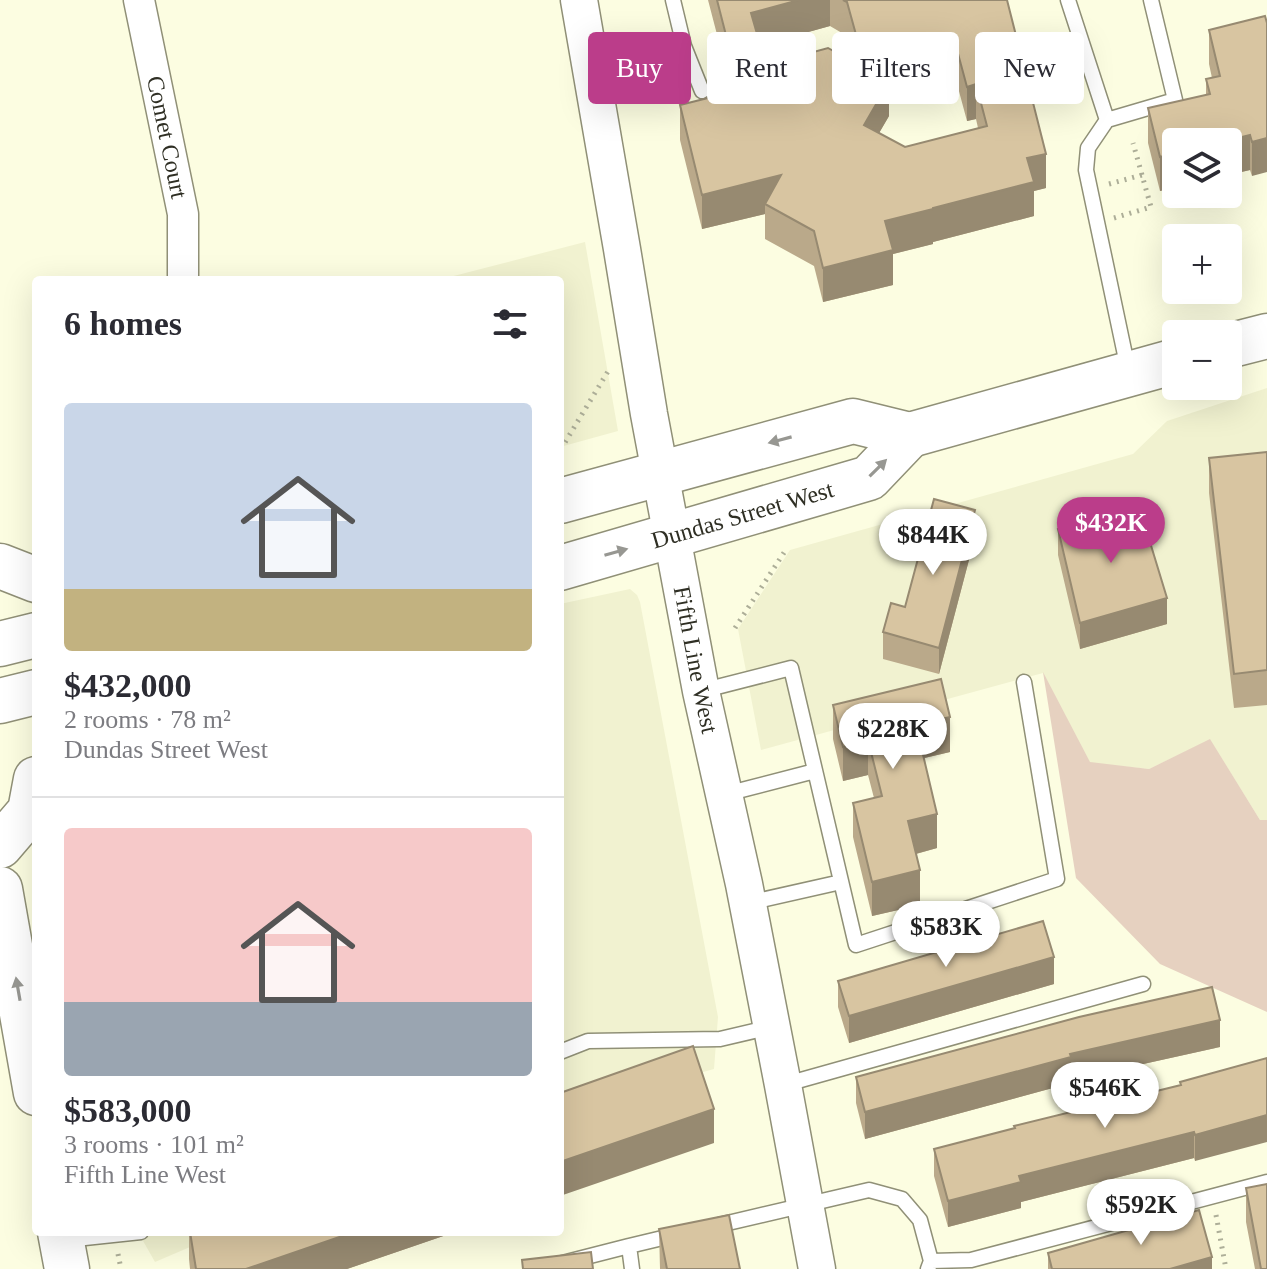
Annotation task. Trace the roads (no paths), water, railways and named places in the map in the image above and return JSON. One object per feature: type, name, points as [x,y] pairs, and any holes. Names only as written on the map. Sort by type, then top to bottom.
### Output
[{"type":"main road","points":[[1242,342],[1267,336]]},
{"type":"main road","points":[[564,500],[853,421],[910,435],[1162,365]]},
{"type":"main road","name":"Dundas Street West","points":[[564,567],[869,478],[910,435]]},
{"type":"main road","points":[[0,566],[32,578]]},
{"type":"main road","points":[[0,644],[32,636]]},
{"type":"main road","points":[[0,701],[32,693]]},
{"type":"main road","points":[[0,846],[30,811],[32,800]]},
{"type":"main road","points":[[0,889],[32,1070]]},
{"type":"street","name":"Comet Court","points":[[139,0],[183,214],[183,276]]},
{"type":"street","name":"Fifth Line West","points":[[579,0],[588,53]]},
{"type":"street","name":"Fifth Line West","points":[[597,104],[701,691],[747,903],[817,1269]]},
{"type":"lane","points":[[673,0],[681,32]]},
{"type":"lane","points":[[1068,0],[1107,120]]},
{"type":"lane","points":[[1129,374],[1086,170],[1088,148],[1107,120],[1175,100],[1151,0]]},
{"type":"lane","points":[[691,64],[702,91]]},
{"type":"lane","points":[[701,691],[791,668],[856,945],[1057,879],[1024,682]]},
{"type":"lane","points":[[724,794],[815,771]]},
{"type":"lane","points":[[747,903],[841,882]]},
{"type":"lane","points":[[783,1085],[1143,984]]},
{"type":"lane","points":[[564,1050],[588,1041],[720,1039],[771,1027]]},
{"type":"lane","points":[[539,1269],[869,1190],[902,1199],[920,1220],[930,1265],[971,1260],[1267,1182]]},
{"type":"lane","points":[[63,1247],[120,1236]]},
{"type":"lane","points":[[629,1246],[632,1269]]}]
